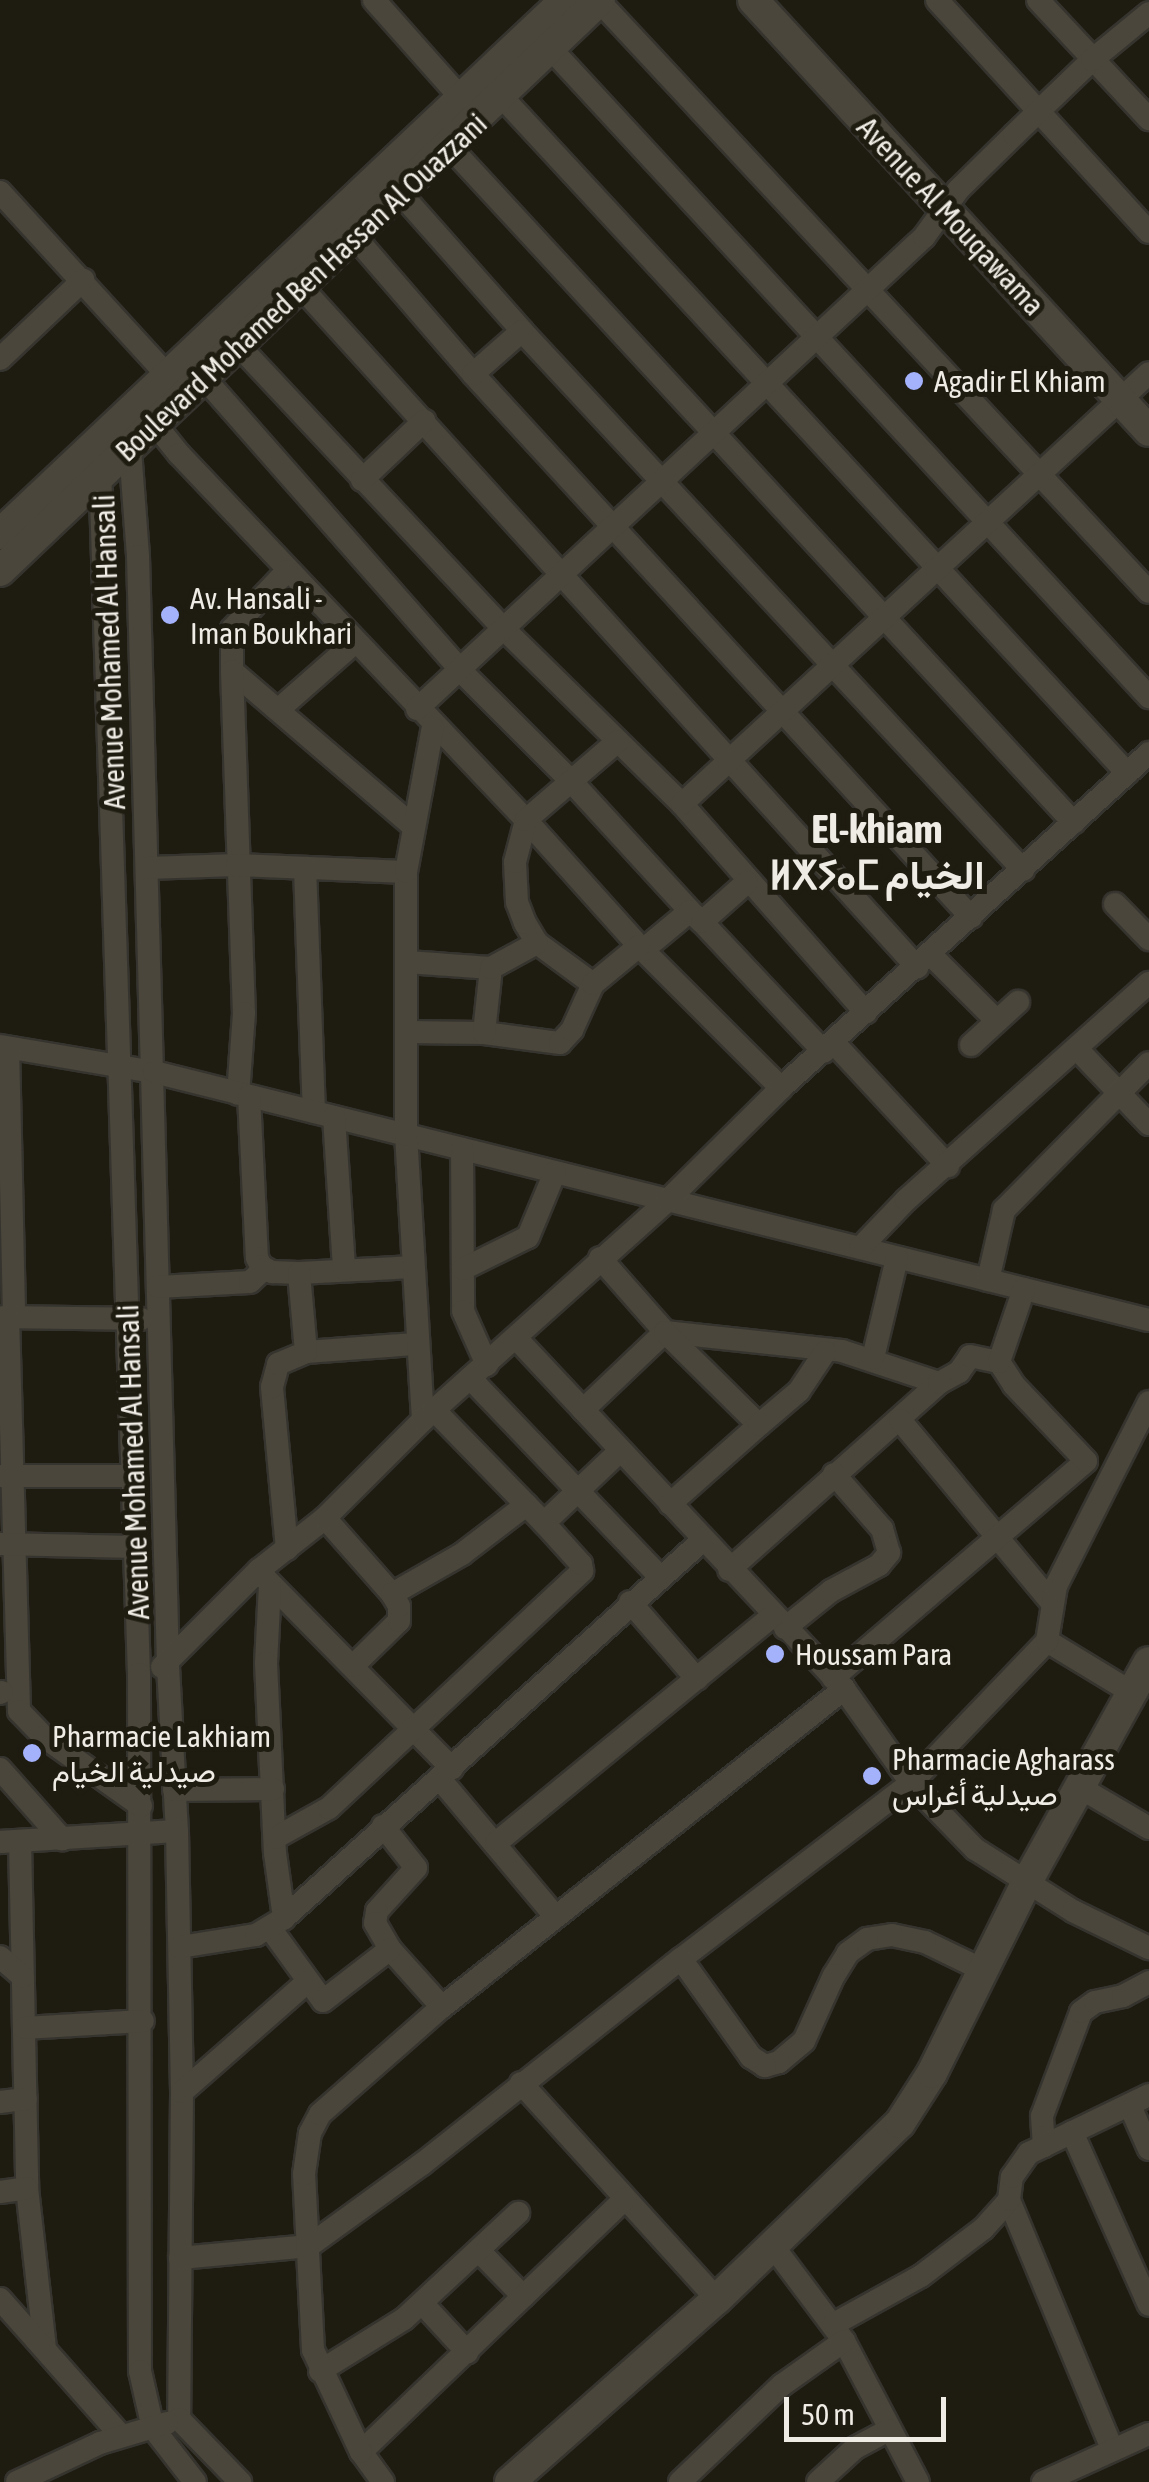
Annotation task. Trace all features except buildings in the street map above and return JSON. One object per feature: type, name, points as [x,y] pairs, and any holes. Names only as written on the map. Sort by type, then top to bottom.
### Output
[{"type":"street","points":[[374,0],[461,98]]},
{"type":"street","name":"Boulevard Mohamed Ben Hassan Al Ouazzani","points":[[0,571],[130,450],[140,415],[169,377],[565,0]]},
{"type":"street","points":[[600,0],[1149,592]]},
{"type":"street","name":"Boulevard Mohamed Ben Hassan Al Ouazzani","points":[[0,534],[95,444],[204,378],[600,0]]},
{"type":"street","name":"Avenue Al Mouqawama","points":[[752,0],[1149,431]]},
{"type":"street","points":[[937,0],[1149,232]]},
{"type":"street","points":[[1038,0],[1149,119]]},
{"type":"street","points":[[417,709],[462,672],[612,524],[924,236],[942,210],[1039,111],[1149,13]]},
{"type":"street","points":[[551,48],[992,522],[1149,697]]},
{"type":"street","points":[[502,97],[938,572],[1128,772]]},
{"type":"street","points":[[449,146],[1074,823]]},
{"type":"street","points":[[0,192],[169,377]]},
{"type":"street","points":[[401,194],[522,331],[1023,870]]},
{"type":"street","points":[[354,236],[474,374],[970,917]]},
{"type":"street","points":[[0,359],[83,280]]},
{"type":"street","points":[[301,287],[730,758],[924,961],[997,1021]]},
{"type":"street","points":[[474,374],[522,331]]},
{"type":"street","points":[[238,345],[505,630],[682,804],[866,1014]]},
{"type":"street","points":[[682,804],[887,620],[1149,373]]},
{"type":"street","points":[[204,378],[462,672],[571,780],[696,917],[948,1166]]},
{"type":"street","points":[[140,415],[433,727],[526,820],[641,948],[780,1088]]},
{"type":"street","points":[[362,480],[424,421]]},
{"type":"street","name":"Avenue Mohamed Al Hansali","points":[[95,444],[102,476],[139,1674],[143,2021],[140,2371],[153,2428],[194,2482]]},
{"type":"street","name":"Avenue Mohamed Al Hansali","points":[[130,450],[138,556],[168,1666],[180,1947],[180,2419]]},
{"type":"street","points":[[264,1269],[257,1258],[244,1095],[232,628],[287,571]]},
{"type":"street","points":[[278,710],[354,642]]},
{"type":"street","points":[[232,671],[412,826]]},
{"type":"street","points":[[276,1838],[329,1808],[582,1571],[581,1564],[544,1523],[429,1415],[416,1344],[406,1136],[406,872],[433,727]]},
{"type":"street","points":[[593,984],[538,943],[520,914],[516,887],[518,838],[526,820],[618,740]]},
{"type":"street","points":[[139,1674],[168,1666],[429,1415],[668,1200],[780,1088],[829,1048],[1149,754]]},
{"type":"street","points":[[147,868],[237,865],[406,872]]},
{"type":"street","points":[[305,868],[324,1115],[344,1269]]},
{"type":"street","points":[[408,1032],[484,1033],[560,1042],[572,1030],[593,984],[641,948],[747,882]]},
{"type":"street","points":[[1115,904],[1149,939]]},
{"type":"street","points":[[406,962],[491,968],[538,943]]},
{"type":"street","points":[[484,1033],[491,968]]},
{"type":"street","points":[[860,1248],[906,1200],[1149,983]]},
{"type":"street","points":[[971,1046],[1018,1002]]},
{"type":"street","points":[[18,1710],[7,1543],[4,1047],[154,1072],[1149,1320]]},
{"type":"street","points":[[1077,1048],[1149,1124]]},
{"type":"street","points":[[988,1280],[1004,1210],[1149,1063]]},
{"type":"street","points":[[462,1149],[463,1311],[478,1371],[578,1490],[660,1576]]},
{"type":"street","points":[[463,1270],[528,1237],[555,1172]]},
{"type":"street","points":[[600,1258],[665,1332],[759,1425]]},
{"type":"street","points":[[873,1358],[897,1258]]},
{"type":"street","points":[[158,1287],[250,1282],[264,1269],[299,1273],[412,1267]]},
{"type":"street","points":[[299,1273],[306,1352]]},
{"type":"street","points":[[999,1362],[1024,1290]]},
{"type":"street","points":[[7,1317],[159,1320]]},
{"type":"street","points":[[665,1332],[873,1358],[939,1383]]},
{"type":"street","points":[[582,1410],[665,1332]]},
{"type":"street","points":[[516,1338],[838,1683],[910,1783],[975,1849],[1074,1911],[1149,1948]]},
{"type":"street","points":[[287,1549],[272,1378],[282,1360],[306,1352],[416,1344]]},
{"type":"street","points":[[670,1504],[800,1391],[825,1352]]},
{"type":"street","points":[[730,1570],[939,1383],[959,1372],[970,1356],[999,1362],[1014,1385],[1086,1461]]},
{"type":"street","points":[[180,2258],[310,2246],[409,2174],[910,1783],[1046,1642],[1050,1602],[1149,1402]]},
{"type":"street","points":[[900,1420],[1050,1602]]},
{"type":"street","points":[[544,1523],[620,1451]]},
{"type":"street","points":[[383,2482],[360,2452],[320,2372],[310,2335],[305,2152],[320,2114],[442,2008],[667,1834],[838,1683],[996,1533],[1086,1461],[1121,1454]]},
{"type":"street","points":[[496,1843],[697,1679],[779,1622],[880,1565],[889,1552],[882,1529],[834,1474]]},
{"type":"street","points":[[6,1476],[133,1476]]},
{"type":"street","points":[[392,1594],[462,1554],[526,1505]]},
{"type":"street","points":[[325,1518],[399,1606],[400,1621],[353,1666]]},
{"type":"street","points":[[180,1947],[239,1939],[277,1923],[703,1540]]},
{"type":"street","points":[[7,1543],[135,1548]]},
{"type":"street","points":[[264,1577],[416,1728],[496,1843],[556,1918]]},
{"type":"street","points":[[264,1577],[277,1923],[306,1982],[318,1999],[329,2002],[390,1949]]},
{"type":"street","points":[[630,1602],[697,1679]]},
{"type":"street","points":[[1046,1642],[1133,1692]]},
{"type":"street","points":[[510,2482],[717,2298],[900,2124],[932,2073],[1028,1880],[1149,1662]]},
{"type":"street","points":[[0,1692],[57,1748],[141,1806]]},
{"type":"street","points":[[2,1775],[62,1839]]},
{"type":"street","points":[[1079,1787],[1149,1828]]},
{"type":"street","points":[[174,1790],[274,1789]]},
{"type":"street","points":[[383,1826],[416,1868],[374,1915],[390,1949],[442,2008]]},
{"type":"street","points":[[45,2350],[28,2188],[26,2099],[16,2020],[23,1977],[10,1842],[177,1831]]},
{"type":"street","points":[[680,1959],[751,2058],[765,2066],[779,2062],[804,2040],[834,1975],[848,1953],[867,1939],[892,1935],[925,1942],[982,1970]]},
{"type":"street","points":[[0,1957],[23,1977]]},
{"type":"street","points":[[182,2092],[306,1982]]},
{"type":"street","points":[[1044,2146],[1042,2116],[1081,2012],[1095,2002],[1123,1996],[1149,1982]]},
{"type":"street","points":[[16,2020],[143,2021]]},
{"type":"street","points":[[521,2083],[717,2298]]},
{"type":"street","points":[[0,2102],[26,2099]]},
{"type":"street","points":[[1112,2449],[1009,2200],[1012,2177],[1020,2162],[1044,2146],[1140,2100],[1149,2148]]},
{"type":"street","points":[[1072,2132],[1149,2305]]},
{"type":"street","points":[[0,2192],[28,2188]]},
{"type":"street","points":[[360,2452],[624,2199]]},
{"type":"street","points":[[680,2482],[839,2333],[937,2265],[983,2229],[1009,2200]]},
{"type":"street","points":[[320,2372],[422,2304],[518,2214]]},
{"type":"street","points":[[772,2245],[839,2333],[918,2482]]},
{"type":"street","points":[[480,2252],[523,2296]]},
{"type":"street","points":[[0,2299],[121,2436]]},
{"type":"street","points":[[422,2304],[467,2352]]},
{"type":"street","points":[[0,2471],[16,2482],[121,2436],[180,2419],[240,2482]]},
{"type":"street","points":[[818,2482],[855,2448],[889,2430]]},
{"type":"street","points":[[1049,2481],[1149,2434]]},
{"type":"place","name":"Agadir El Khiam","points":[[914,381]]},
{"type":"place","name":"Av. Hansali - Iman Boukhari","points":[[170,615]]},
{"type":"place","name":"Houssam Para","points":[[775,1654]]},
{"type":"place","name":"Pharmacie Lakhiam صيدلية الخيام","points":[[32,1753]]},
{"type":"place","name":"Pharmacie Agharass صيدلية أغراس","points":[[872,1776]]},
{"type":"district","name":"El-khiam ⵍⵅⵢⴰⵎ الخيام","points":[[877,852]]}]
